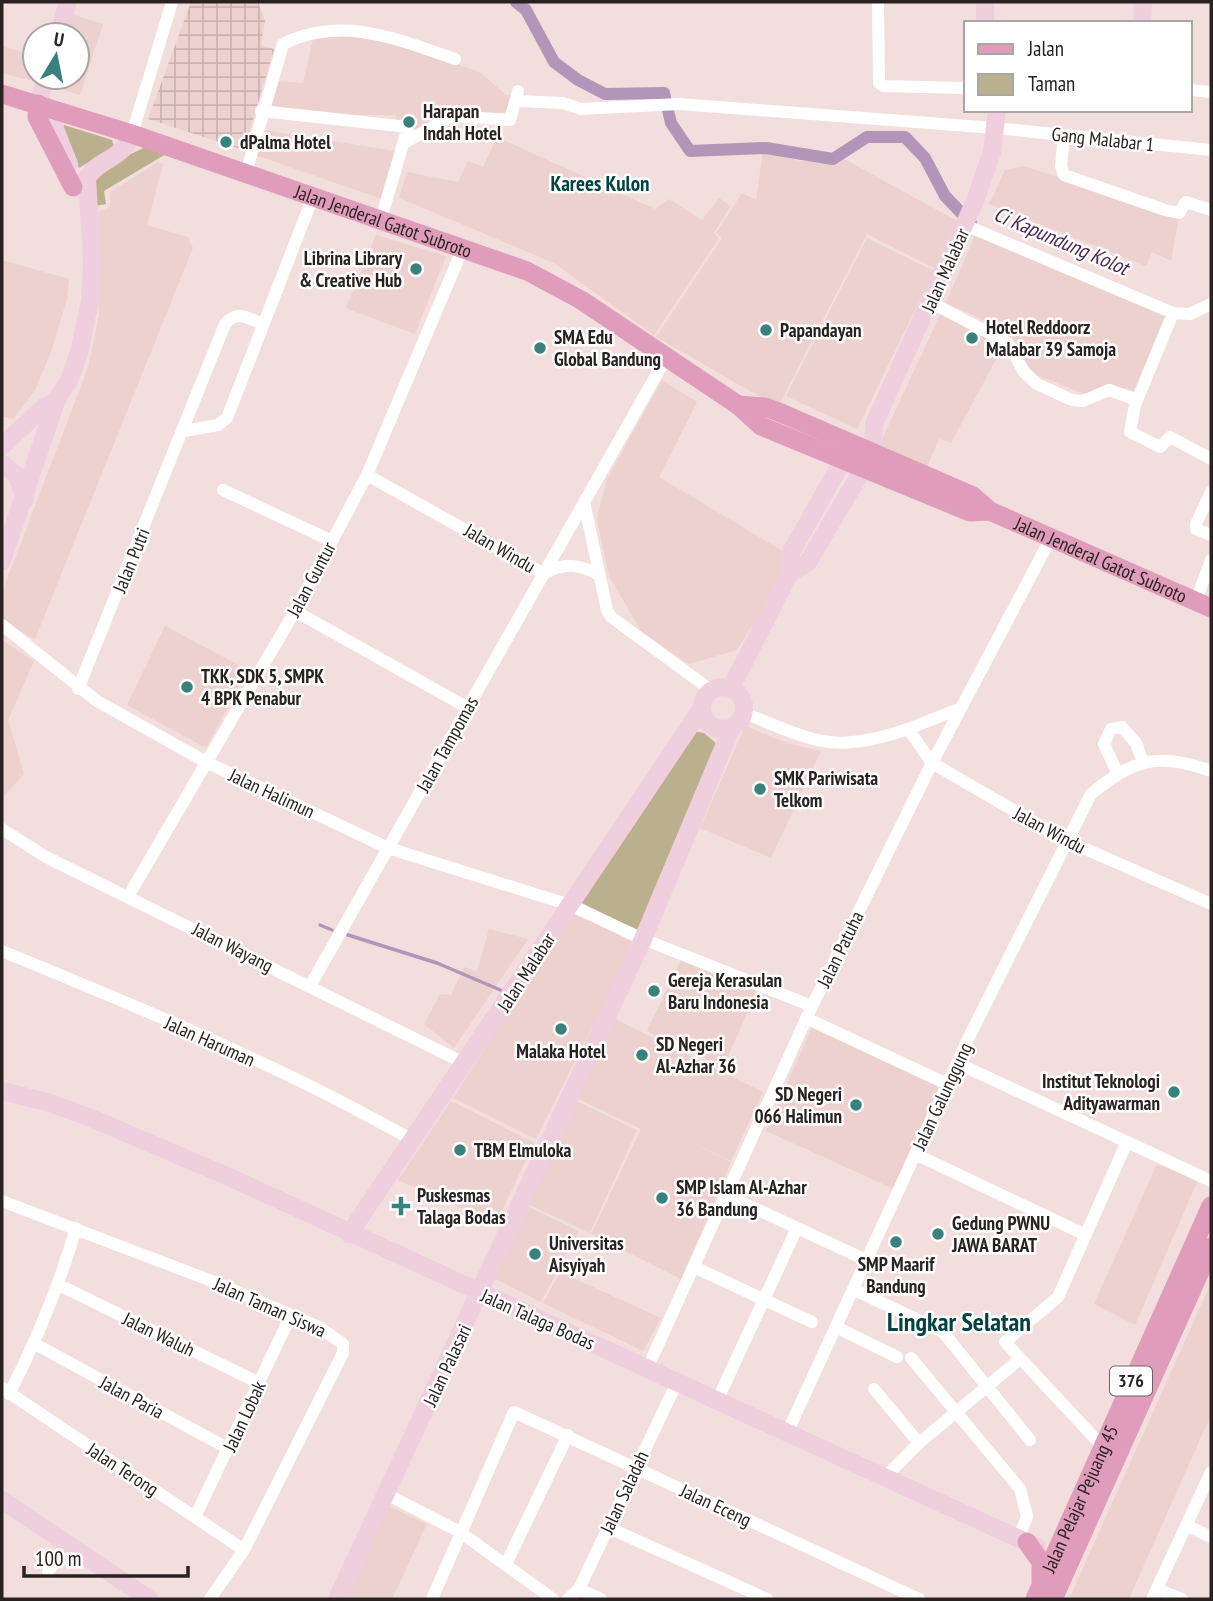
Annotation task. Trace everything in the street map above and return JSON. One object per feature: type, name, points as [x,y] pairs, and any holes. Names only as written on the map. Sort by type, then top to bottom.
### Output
[{"type":"main road","name":"Jalan Jenderal Gatot Subroto","points":[[2,94],[132,134],[381,219],[557,284],[738,405],[761,426],[868,460],[970,512],[990,511],[1204,604]]},
{"type":"main road","points":[[42,105],[37,117],[73,187]]},
{"type":"main road","name":"Jalan Pelajar Pejuang 45","points":[[1061,1560],[1064,1531],[1211,1206]]},
{"type":"main road","name":"Jalan Pelajar Pejuang 45","points":[[1043,1595],[1211,1247]]},
{"type":"main road","points":[[1043,1595],[1041,1562],[1023,1540],[1064,1531]]},
{"type":"street","points":[[62,21],[68,2]]},
{"type":"street","points":[[2,446],[58,396],[69,380],[76,362],[90,301],[92,260],[87,178],[90,172],[128,146],[172,2]]},
{"type":"street","points":[[863,2],[878,3],[879,83],[883,86],[964,88]]},
{"type":"street","points":[[985,2],[985,21]]},
{"type":"street","points":[[1142,21],[1143,2]]},
{"type":"street","points":[[246,173],[280,48],[293,39],[328,30],[359,29],[455,60]]},
{"type":"street","points":[[1192,90],[1211,92]]},
{"type":"street","points":[[42,105],[44,91]]},
{"type":"street","name":"Gang Malabar 1","points":[[404,143],[452,116],[510,120],[517,96],[563,103],[581,109],[679,104],[996,119],[1064,135],[1211,150]]},
{"type":"street","points":[[261,111],[408,127],[381,219]]},
{"type":"street","name":"Jalan Malabar","points":[[789,574],[808,562],[868,460],[874,424],[975,201],[992,152],[996,119]]},
{"type":"street","points":[[1064,135],[1061,166],[1064,175],[1174,212],[1179,213],[1186,202],[1211,210]]},
{"type":"street","points":[[2,561],[58,396],[59,377],[77,314],[82,280],[73,187]]},
{"type":"street","points":[[184,431],[218,425],[227,418],[313,197]]},
{"type":"street","points":[[965,225],[1173,313],[1190,314],[1211,303]]},
{"type":"street","name":"Jalan Guntur","points":[[129,895],[295,611],[367,475],[463,248]]},
{"type":"street","points":[[930,302],[1008,343],[1024,372],[1046,389],[1072,400],[1088,400],[1109,390],[1137,400]]},
{"type":"street","points":[[1173,313],[1137,400],[1131,433],[1160,447],[1170,437],[1210,454]]},
{"type":"street","name":"Jalan Putri","points":[[78,688],[225,324],[230,318],[242,315],[262,324]]},
{"type":"street","name":"Jalan Tampomas","points":[[310,986],[666,358]]},
{"type":"street","name":"Jalan Malabar","points":[[731,688],[789,574],[790,554],[848,452],[874,424]]},
{"type":"street","points":[[2,463],[17,476],[25,499]]},
{"type":"street","name":"Jalan Windu","points":[[367,475],[544,574],[566,565],[584,567],[599,575]]},
{"type":"street","points":[[223,490],[332,541]]},
{"type":"street","points":[[1211,492],[1196,524],[1196,529],[1211,535]]},
{"type":"street","points":[[584,502],[611,617],[711,690]]},
{"type":"street","name":"Jalan Patuha","points":[[647,1368],[809,1012],[932,763],[1051,538]]},
{"type":"street","points":[[1204,604],[1211,560]]},
{"type":"street","points":[[295,611],[468,708]]},
{"type":"street","name":"Jalan Halimun","points":[[2,625],[78,688],[206,762],[388,848],[570,905],[809,1012],[947,1084]]},
{"type":"street","points":[[643,939],[732,727],[744,713],[744,701],[731,688],[720,686],[711,690],[704,698],[702,708],[705,719],[714,727],[732,727]]},
{"type":"street","name":"Jalan Malabar","points":[[349,1234],[466,1064],[702,708]]},
{"type":"street","points":[[744,713],[811,740],[849,744],[908,729],[961,708]]},
{"type":"street","points":[[1117,772],[1104,744],[1111,729],[1122,727],[1129,733],[1143,762]]},
{"type":"street","name":"Jalan Windu","points":[[908,729],[932,763],[1065,841],[1211,904]]},
{"type":"street","name":"Jalan Galunggung","points":[[787,1433],[947,1084],[1065,841],[1091,794],[1117,772],[1143,762],[1181,762],[1211,771]]},
{"type":"street","name":"Jalan Wayang","points":[[2,829],[46,857],[129,895],[466,1064]]},
{"type":"street","name":"Jalan Palasari","points":[[337,1599],[388,1495],[643,939]]},
{"type":"street","name":"Jalan Haruman","points":[[2,951],[215,1042],[331,1096],[414,1140]]},
{"type":"street","points":[[957,1063],[1126,1144],[1211,1181]]},
{"type":"street","name":"Jalan Talaga Bodas","points":[[2,1091],[91,1118],[229,1177],[1023,1540],[1061,1560]]},
{"type":"street","points":[[1102,1446],[1006,1344],[1006,1338],[1058,1297],[1126,1144]]},
{"type":"street","points":[[915,1154],[1086,1235]]},
{"type":"street","points":[[726,1195],[866,1260]]},
{"type":"street","name":"Jalan Taman Siswa","points":[[2,1201],[291,1315],[331,1333],[343,1344],[344,1353],[244,1550],[210,1599]]},
{"type":"street","points":[[5,1391],[35,1344],[59,1286],[76,1228]]},
{"type":"street","points":[[717,1401],[797,1228]]},
{"type":"street","points":[[694,1267],[812,1322]]},
{"type":"street","name":"Jalan Waluh","points":[[59,1286],[259,1383]]},
{"type":"street","points":[[853,1289],[943,1332],[1030,1440]]},
{"type":"street","name":"Jalan Lobak","points":[[195,1517],[291,1315]]},
{"type":"street","points":[[836,1327],[897,1357]]},
{"type":"street","name":"Jalan Paria","points":[[35,1344],[229,1449]]},
{"type":"street","points":[[912,1358],[1020,1489],[1027,1517],[1023,1540]]},
{"type":"street","points":[[884,1478],[919,1443],[1020,1359]]},
{"type":"street","name":"Jalan Saladah","points":[[568,1599],[579,1589],[677,1382]]},
{"type":"street","points":[[874,1389],[919,1443]]},
{"type":"street","name":"Jalan Terong","points":[[5,1391],[244,1550]]},
{"type":"street","name":"Jalan Eceng","points":[[460,1532],[513,1413],[568,1435],[919,1599]]},
{"type":"street","points":[[506,1564],[568,1435]]},
{"type":"street","points":[[1182,1599],[1155,1594],[1211,1472]]},
{"type":"street","points":[[388,1495],[460,1532],[553,1599]]},
{"type":"street","points":[[2,1500],[149,1599]]},
{"type":"street","points":[[1186,1525],[1211,1537]]},
{"type":"street","points":[[607,1527],[767,1599]]},
{"type":"street","points":[[432,1599],[460,1532]]},
{"type":"street","points":[[48,1572],[66,1545]]},
{"type":"street","points":[[579,1589],[601,1599]]},
{"type":"shaded area","points":[[191,2],[258,2],[265,21],[261,45],[274,49],[244,150],[148,119]]},
{"type":"shaded area","points":[[71,14],[103,24],[91,61],[91,21],[69,21]]},
{"type":"shaded area","points":[[373,33],[481,73],[506,95],[520,94],[516,112],[443,114],[423,129],[397,130],[396,115],[271,115],[274,81],[303,83],[313,39]]},
{"type":"shaded area","points":[[2,46],[21,52],[21,78],[2,73]]},
{"type":"shaded area","points":[[262,130],[403,152],[385,200],[255,155]]},
{"type":"shaded area","points":[[497,137],[655,209],[669,199],[702,220],[719,198],[731,206],[714,233],[719,238],[654,335],[554,263],[399,198],[407,172],[458,182],[468,161],[483,167]]},
{"type":"shaded area","points":[[763,151],[800,161],[846,160],[959,222],[936,269],[867,234],[778,407],[656,337],[722,238],[716,233],[742,193],[756,200]]},
{"type":"shaded area","points":[[158,162],[163,164],[147,225],[188,237],[193,248],[35,639],[2,621],[2,592],[88,368],[99,315],[94,213],[110,207],[110,192]]},
{"type":"shaded area","points":[[1024,166],[1179,217],[1171,261],[1152,252],[1146,266],[989,204],[1005,170]]},
{"type":"shaded area","points":[[977,230],[1171,315],[1141,394],[1127,388],[1109,388],[1097,399],[1034,374],[1003,329],[946,303]]},
{"type":"shaded area","points":[[376,235],[446,256],[415,334],[346,308]]},
{"type":"shaded area","points":[[867,238],[934,271],[857,429],[786,396]]},
{"type":"shaded area","points":[[2,260],[69,279],[67,299],[51,352],[35,390],[13,419],[2,416]]},
{"type":"shaded area","points":[[944,306],[1006,341],[951,443],[939,439],[926,469],[879,446]]},
{"type":"shaded area","points":[[662,380],[697,402],[659,477],[794,558],[737,650],[689,664],[641,631],[609,576],[597,520],[606,481]]},
{"type":"shaded area","name":"TKK, SDK 5, SMPK 4 BPK Penabur","points":[[165,626],[248,670],[206,748],[127,705]]},
{"type":"shaded area","points":[[2,640],[34,661],[8,720],[24,774],[2,798]]},
{"type":"shaded area","name":"SMK Pariwisata Telkom","points":[[745,726],[790,744],[821,751],[771,858],[700,828]]},
{"type":"shaded area","points":[[572,911],[634,943],[536,1139],[453,1098]]},
{"type":"shaded area","points":[[489,929],[528,939],[454,1048],[424,1024],[440,994],[451,995],[464,967],[477,972]]},
{"type":"shaded area","points":[[682,958],[757,990],[723,1068],[647,1031]]},
{"type":"shaded area","points":[[613,1018],[763,1092],[731,1161],[676,1135],[731,1162],[681,1279],[591,1234],[641,1129],[574,1097]]},
{"type":"shaded area","name":"SD Negeri 066 Halimun","points":[[814,1022],[945,1079],[896,1190],[766,1131]]},
{"type":"shaded area","points":[[574,1100],[637,1130],[590,1233],[525,1203]]},
{"type":"shaded area","points":[[451,1101],[534,1143],[496,1223],[398,1180]]},
{"type":"shaded area","points":[[1157,1164],[1198,1180],[1135,1325],[1094,1304]]},
{"type":"shaded area","name":"Universitas Aisyiyah","points":[[525,1205],[579,1231],[541,1302],[492,1277]]},
{"type":"shaded area","points":[[560,1272],[661,1318],[643,1351],[543,1303]]},
{"type":"shaded area","points":[[1211,1283],[1211,1415],[1129,1599],[1069,1599]]},
{"type":"shaded area","points":[[386,1505],[427,1524],[392,1599],[342,1599]]},
{"type":"green space","points":[[64,125],[112,140],[114,147],[79,168],[61,128]]},
{"type":"green space","points":[[152,144],[171,151],[104,191],[106,204],[89,207],[90,194],[100,174],[119,160]]},
{"type":"green space","points":[[693,731],[704,733],[717,744],[640,932],[578,901]]},
{"type":"waterway","name":"Ci Kapundung Kolot","points":[[516,2],[526,10],[554,62],[578,80],[605,94],[664,93],[671,123],[690,151],[766,148],[833,159],[867,137],[905,137],[925,158],[945,196],[971,223]]},
{"type":"waterway","points":[[320,925],[332,930]]},
{"type":"waterway","points":[[348,935],[437,963],[505,992]]},
{"type":"place","name":"Harapan Indah Hotel","points":[[409,122]]},
{"type":"place","name":"dPalma Hotel","points":[[226,142]]},
{"type":"place","name":"Librina Library & Creative Hub","points":[[416,269]]},
{"type":"place","name":"Papandayan","points":[[766,330]]},
{"type":"place","name":"Hotel Reddoorz Malabar 39 Samoja","points":[[972,338]]},
{"type":"place","name":"SMA Edu Global Bandung","points":[[540,348]]},
{"type":"place","name":"TKK, SDK 5, SMPK 4 BPK Penabur","points":[[187,687]]},
{"type":"place","name":"SMK Pariwisata Telkom","points":[[760,789]]},
{"type":"place","name":"Gereja Kerasulan Baru Indonesia","points":[[654,991]]},
{"type":"place","name":"Malaka Hotel","points":[[561,1029]]},
{"type":"place","name":"SD Negeri Al-Azhar 36","points":[[642,1055]]},
{"type":"place","name":"Institut Teknologi Adityawarman","points":[[1174,1092]]},
{"type":"place","name":"SD Negeri 066 Halimun","points":[[856,1105]]},
{"type":"place","name":"TBM Elmuloka","points":[[460,1150]]},
{"type":"place","name":"SMP Islam Al-Azhar 36 Bandung","points":[[662,1198]]},
{"type":"place","name":"Puskesmas Talaga Bodas","points":[[401,1206]]},
{"type":"place","name":"Gedung PWNU JAWA BARAT","points":[[938,1234]]},
{"type":"place","name":"SMP Maarif Bandung","points":[[896,1242]]},
{"type":"place","name":"Universitas Aisyiyah","points":[[535,1254]]},
{"type":"district","name":"Karees Kulon","points":[[600,184]]},
{"type":"district","name":"Lingkar Selatan","points":[[959,1322]]}]
